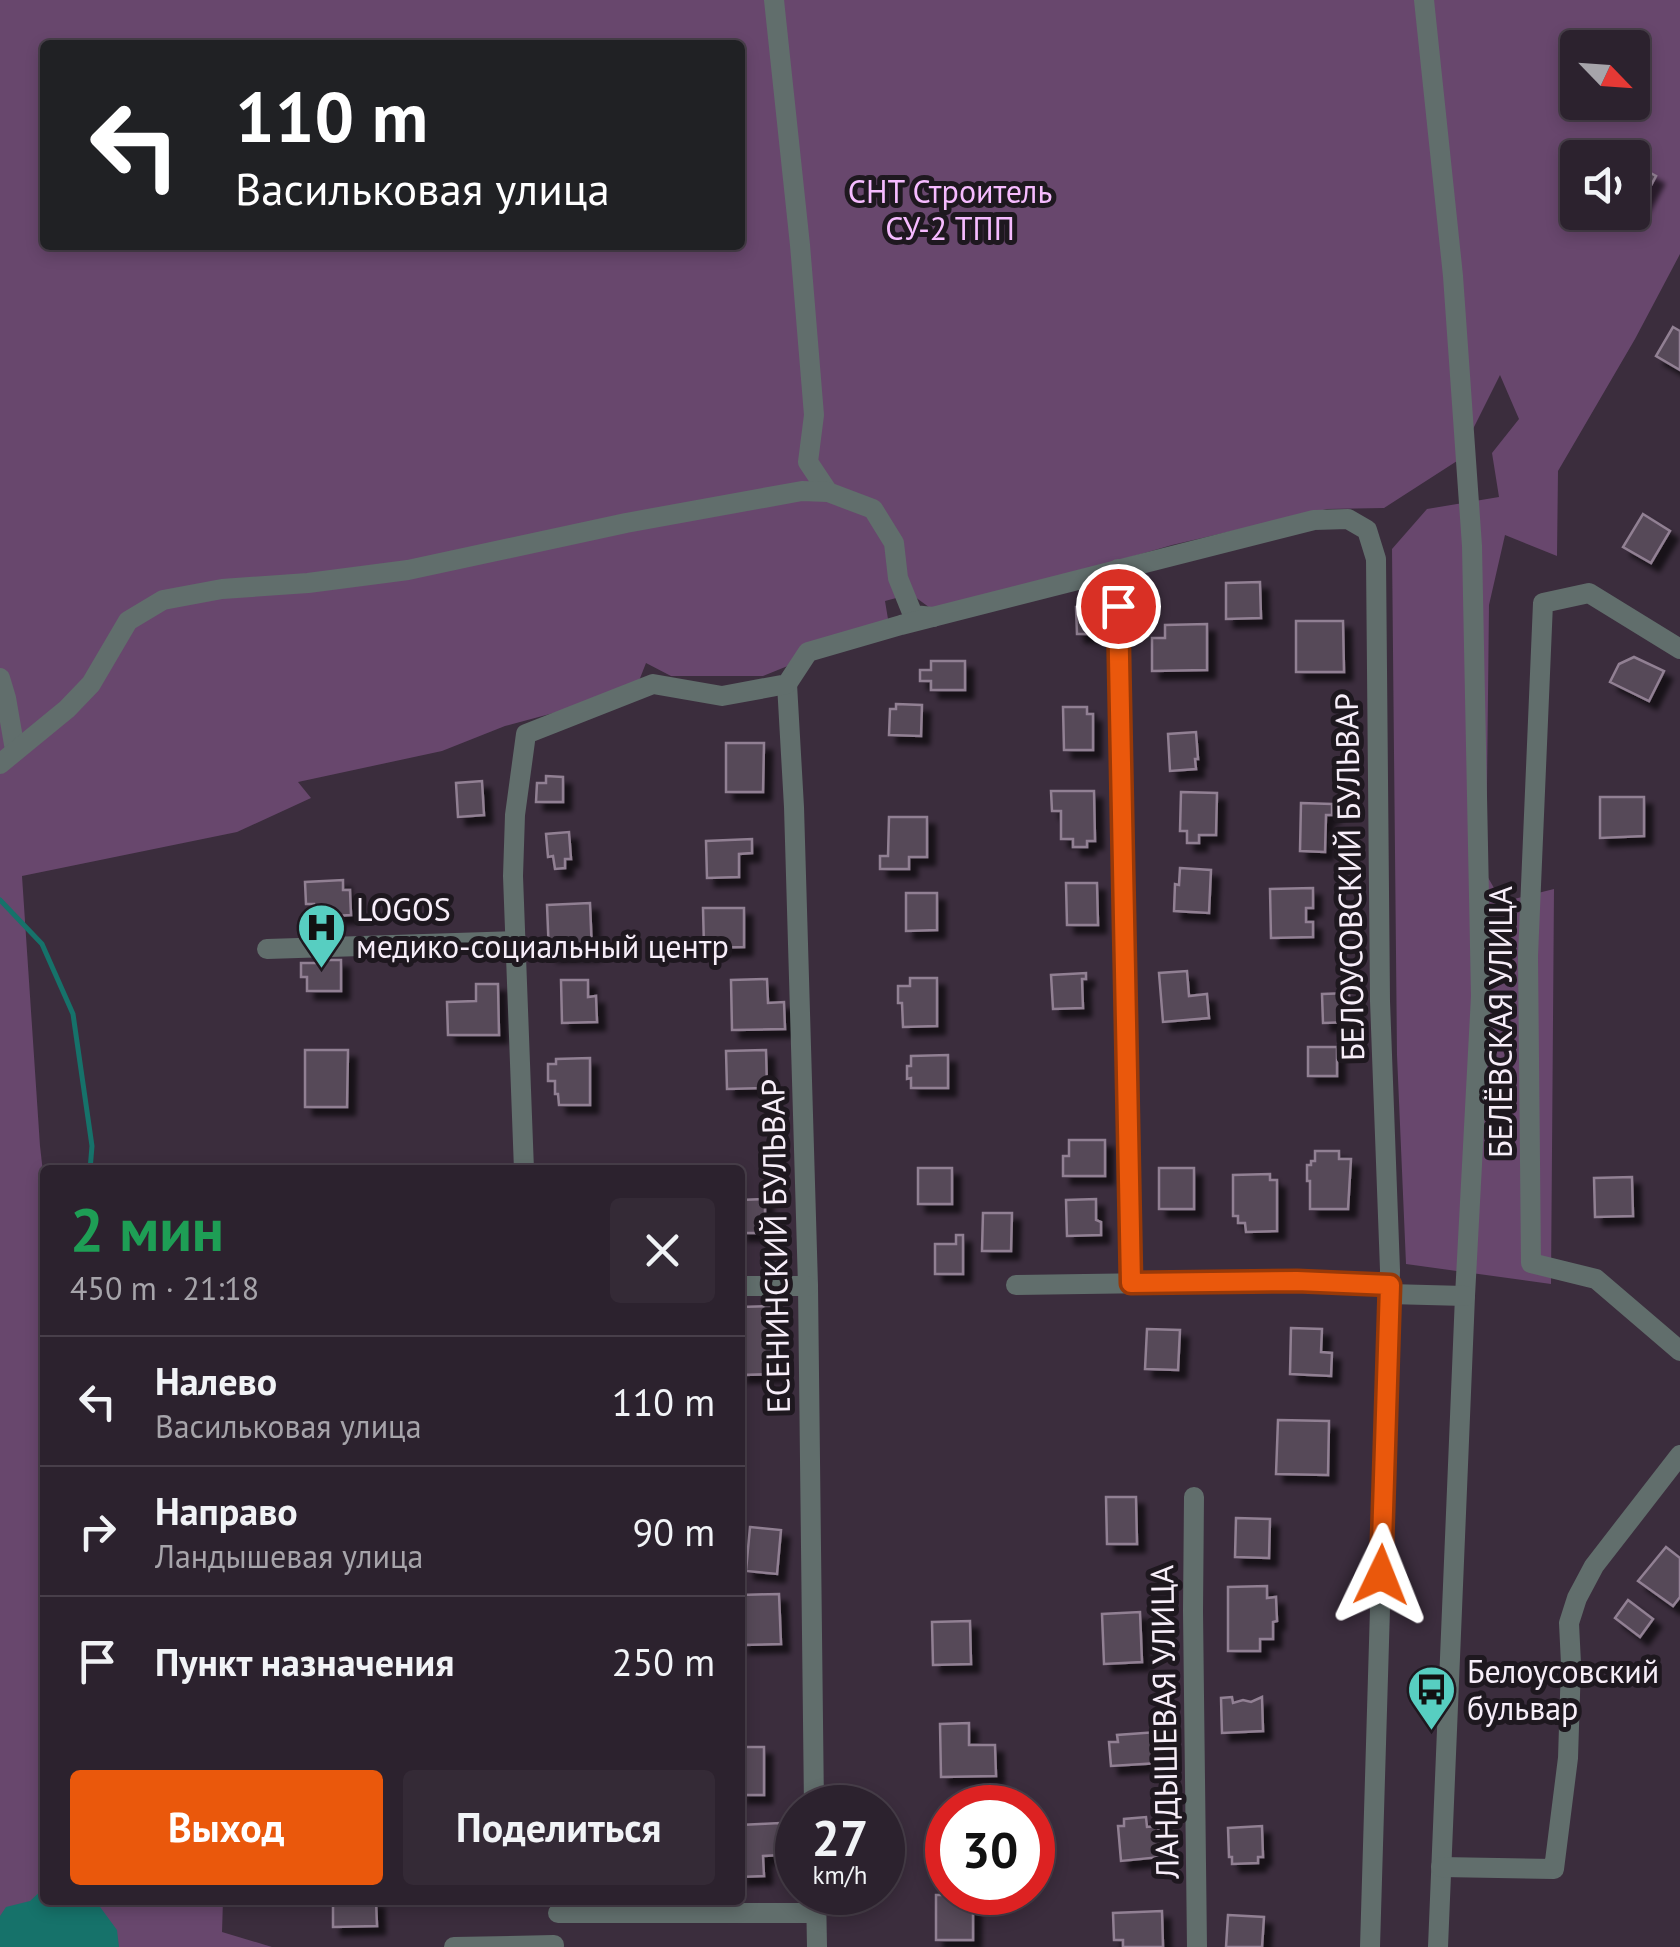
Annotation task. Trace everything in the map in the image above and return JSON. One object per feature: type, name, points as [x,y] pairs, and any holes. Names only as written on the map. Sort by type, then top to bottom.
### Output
[{"type":"street","points":[[774,0],[814,415],[808,462],[828,492]]},
{"type":"street","points":[[1424,0],[1452,276],[1472,546],[1481,996],[1438,1947]]},
{"type":"street","points":[[8,758],[91,684],[128,621],[163,600],[222,589],[408,570],[626,523],[802,491],[828,492],[872,509],[894,543],[898,578],[913,615],[935,618]]},
{"type":"street","name":"БЕЛОУСОВСКИЙ БУЛЬВАР","points":[[1118,569],[1314,520],[1348,518],[1367,530],[1376,559],[1380,1001],[1390,1290],[1370,1947]]},
{"type":"street","points":[[524,1165],[512,876],[515,814],[526,734],[653,684],[722,696],[787,684],[808,652],[1118,569],[1131,1283]]},
{"type":"street","name":"БЕЛЁВСКАЯ УЛИЦА","points":[[1680,649],[1589,593],[1543,603],[1528,956],[1532,1264],[1596,1278],[1680,1351]]},
{"type":"street","points":[[0,678],[6,698],[8,758]]},
{"type":"street","name":"ЕСЕНИНСКИЙ БУЛЬВАР","points":[[787,684],[808,1286],[814,1785]]},
{"type":"street","points":[[267,949],[517,941]]},
{"type":"street","points":[[1016,1286],[1297,1281],[1465,1296]]},
{"type":"street","points":[[745,1286],[808,1286]]},
{"type":"street","points":[[1441,1867],[1554,1869],[1568,1758],[1569,1624],[1594,1566],[1680,1455]]},
{"type":"street","name":"ЛАНДЫШЕВАЯ УЛИЦА","points":[[1194,1497],[1197,1947]]},
{"type":"street","points":[[745,1904],[775,1904]]},
{"type":"street","points":[[454,1947],[554,1946],[558,1907],[687,1905]]},
{"type":"street","points":[[816,1915],[817,1947]]},
{"type":"green space","name":"СНТ Строитель СУ-2 ТПП","points":[[0,0],[1680,0],[1680,254],[1558,471],[1557,556],[1505,535],[1489,605],[1486,874],[1502,902],[1554,889],[1551,1284],[1406,1264],[1397,1055],[1392,549],[1427,509],[1499,497],[1492,453],[1519,419],[1500,375],[1457,461],[1384,508],[1327,509],[1172,545],[937,613],[911,594],[885,601],[889,625],[763,676],[671,676],[646,663],[635,691],[505,726],[442,751],[298,782],[311,798],[237,832],[22,876],[42,1165],[40,1905],[223,1905],[222,1932],[272,1947],[0,1947]]},
{"type":"shaded area","points":[[40,1892],[40,1905],[99,1905],[117,1930],[119,1947],[0,1947],[0,1916],[6,1907],[30,1901]]},
{"type":"building","points":[[1673,327],[1680,331],[1680,370],[1656,356]]},
{"type":"building","points":[[1643,514],[1670,531],[1651,563],[1623,547]]},
{"type":"building","points":[[1260,582],[1261,618],[1226,619],[1226,583]]},
{"type":"building","points":[[1101,606],[1102,634],[1077,634],[1076,607]]},
{"type":"building","points":[[1296,621],[1343,621],[1344,672],[1296,672]]},
{"type":"building","points":[[1207,624],[1207,670],[1152,671],[1152,638],[1165,638],[1165,625]]},
{"type":"building","points":[[1634,657],[1664,671],[1649,701],[1610,682],[1619,664]]},
{"type":"building","points":[[931,661],[965,661],[965,690],[931,690],[931,681],[920,681],[920,670],[931,670]]},
{"type":"building","points":[[896,704],[922,705],[921,736],[889,735],[890,709],[896,709]]},
{"type":"building","points":[[1063,707],[1087,707],[1087,714],[1093,714],[1093,750],[1064,750]]},
{"type":"building","points":[[1196,732],[1196,769],[1170,771],[1168,734]]},
{"type":"building","points":[[726,743],[764,743],[763,792],[726,792]]},
{"type":"building","points":[[546,776],[563,777],[563,802],[536,802],[537,783],[546,783]]},
{"type":"building","points":[[482,781],[484,815],[458,817],[456,783]]},
{"type":"building","points":[[1051,791],[1094,791],[1095,841],[1087,841],[1087,847],[1073,847],[1073,839],[1061,839],[1061,811],[1052,811]]},
{"type":"building","points":[[1181,792],[1217,793],[1216,835],[1199,835],[1199,843],[1187,843],[1187,831],[1180,831]]},
{"type":"building","points":[[1600,797],[1644,797],[1644,836],[1600,838]]},
{"type":"building","points":[[1301,803],[1332,804],[1332,815],[1326,815],[1325,852],[1300,851]]},
{"type":"building","points":[[889,817],[927,817],[927,857],[909,857],[909,869],[880,869],[880,856],[888,856]]},
{"type":"building","points":[[569,832],[571,859],[565,859],[565,868],[555,869],[553,856],[548,857],[546,834]]},
{"type":"building","points":[[752,839],[752,853],[739,854],[739,877],[707,878],[706,841]]},
{"type":"building","points":[[1180,868],[1211,870],[1209,913],[1174,911]]},
{"type":"building","points":[[343,880],[343,890],[350,890],[351,915],[335,916],[335,923],[324,924],[323,915],[315,915],[314,904],[306,904],[305,882]]},
{"type":"building","points":[[1066,883],[1097,883],[1098,925],[1067,925]]},
{"type":"building","points":[[1313,888],[1313,908],[1306,908],[1306,922],[1313,922],[1313,937],[1271,938],[1270,889]]},
{"type":"building","points":[[906,893],[937,893],[937,930],[906,931]]},
{"type":"building","points":[[590,903],[592,953],[549,954],[547,905]]},
{"type":"building","points":[[703,908],[744,908],[744,947],[704,948]]},
{"type":"building","name":"LOGOS медико-социальный центр","points":[[341,960],[341,991],[307,991],[301,963]]},
{"type":"building","points":[[1187,971],[1189,996],[1207,994],[1209,1018],[1163,1022],[1159,973]]},
{"type":"building","points":[[1086,973],[1086,979],[1082,979],[1083,1008],[1053,1009],[1051,975]]},
{"type":"building","points":[[910,978],[937,978],[937,1026],[903,1027],[898,986],[910,986]]},
{"type":"building","points":[[767,979],[768,1003],[784,1002],[785,1029],[732,1030],[731,980]]},
{"type":"building","points":[[561,980],[588,980],[588,997],[596,996],[597,1022],[562,1023]]},
{"type":"building","points":[[476,984],[498,984],[499,1035],[448,1035],[447,1002],[476,1001]]},
{"type":"building","points":[[1349,993],[1351,1022],[1323,1023],[1322,994]]},
{"type":"building","points":[[1308,1047],[1337,1047],[1337,1076],[1308,1076]]},
{"type":"building","points":[[305,1050],[348,1050],[347,1107],[305,1107]]},
{"type":"building","points":[[766,1050],[767,1088],[727,1089],[726,1051]]},
{"type":"building","points":[[948,1055],[948,1088],[911,1088],[907,1066],[911,1066],[911,1056]]},
{"type":"building","points":[[590,1058],[590,1105],[559,1105],[555,1081],[548,1081],[548,1064],[556,1064],[556,1059]]},
{"type":"building","points":[[1069,1140],[1105,1140],[1105,1176],[1063,1176],[1063,1156],[1069,1156]]},
{"type":"building","points":[[1315,1151],[1339,1151],[1339,1159],[1351,1159],[1348,1209],[1310,1209],[1307,1165],[1315,1161]]},
{"type":"building","points":[[918,1168],[952,1168],[952,1204],[918,1204]]},
{"type":"building","points":[[1159,1168],[1194,1168],[1194,1209],[1159,1209]]},
{"type":"building","points":[[1270,1174],[1270,1180],[1277,1180],[1277,1231],[1246,1232],[1245,1223],[1238,1223],[1238,1216],[1233,1216],[1233,1175]]},
{"type":"building","points":[[1632,1177],[1633,1216],[1595,1217],[1594,1178]]},
{"type":"building","points":[[765,1199],[765,1233],[745,1233],[745,1200]]},
{"type":"building","points":[[1096,1199],[1101,1235],[1067,1236],[1066,1200]]},
{"type":"building","points":[[983,1213],[1012,1213],[1011,1251],[982,1251]]},
{"type":"building","points":[[956,1235],[963,1235],[963,1274],[935,1274],[935,1244],[956,1244]]},
{"type":"building","points":[[778,1306],[780,1374],[745,1375],[745,1307]]},
{"type":"building","points":[[1291,1328],[1322,1329],[1321,1352],[1332,1353],[1331,1376],[1290,1374]]},
{"type":"building","points":[[1147,1329],[1180,1330],[1178,1370],[1145,1369]]},
{"type":"building","points":[[1278,1420],[1329,1421],[1328,1475],[1276,1474]]},
{"type":"building","points":[[1106,1497],[1136,1497],[1137,1544],[1107,1544]]},
{"type":"building","points":[[1236,1518],[1270,1519],[1269,1558],[1235,1557]]},
{"type":"building","points":[[750,1527],[781,1530],[777,1574],[746,1571]]},
{"type":"building","points":[[1666,1547],[1680,1558],[1680,1597],[1673,1606],[1638,1581]]},
{"type":"building","points":[[1267,1586],[1267,1598],[1276,1597],[1273,1639],[1260,1639],[1260,1651],[1228,1651],[1228,1587]]},
{"type":"building","points":[[779,1594],[781,1644],[745,1645],[745,1595]]},
{"type":"building","points":[[1628,1600],[1653,1619],[1640,1637],[1615,1618]]},
{"type":"building","points":[[1140,1612],[1142,1662],[1104,1664],[1102,1614]]},
{"type":"building","points":[[970,1621],[971,1664],[933,1665],[932,1622]]},
{"type":"building","points":[[1232,1697],[1233,1703],[1262,1697],[1263,1731],[1222,1733],[1221,1698]]},
{"type":"building","points":[[969,1723],[969,1745],[995,1745],[996,1776],[941,1777],[940,1724]]},
{"type":"building","points":[[1157,1732],[1159,1763],[1111,1766],[1109,1742],[1118,1742],[1117,1735]]},
{"type":"building","points":[[745,1747],[764,1747],[764,1795],[745,1795]]},
{"type":"building","points":[[1146,1817],[1147,1827],[1158,1826],[1161,1857],[1121,1861],[1118,1826],[1124,1826],[1124,1819]]},
{"type":"building","points":[[775,1823],[775,1855],[763,1856],[764,1876],[745,1877],[745,1825]]},
{"type":"building","points":[[1262,1826],[1263,1857],[1258,1857],[1258,1863],[1232,1864],[1228,1828]]},
{"type":"building","points":[[333,1905],[376,1905],[377,1926],[333,1927]]},
{"type":"building","points":[[1162,1911],[1163,1947],[1123,1947],[1123,1940],[1114,1940],[1113,1913]]},
{"type":"building","points":[[936,1915],[973,1915],[973,1940],[936,1940]]},
{"type":"building","points":[[1228,1915],[1264,1917],[1262,1947],[1226,1947]]},
{"type":"waterway","points":[[0,900],[42,944],[73,1014],[92,1146],[90,1165]]},
{"type":"place","name":"LOGOS медико-социальный центр","points":[[321,970]]},
{"type":"place","name":"Белоусовский бульвар","points":[[1432,1732]]},
{"type":"route","points":[[1118,606],[1131,1283],[1297,1281],[1390,1285],[1381,1575]]}]
